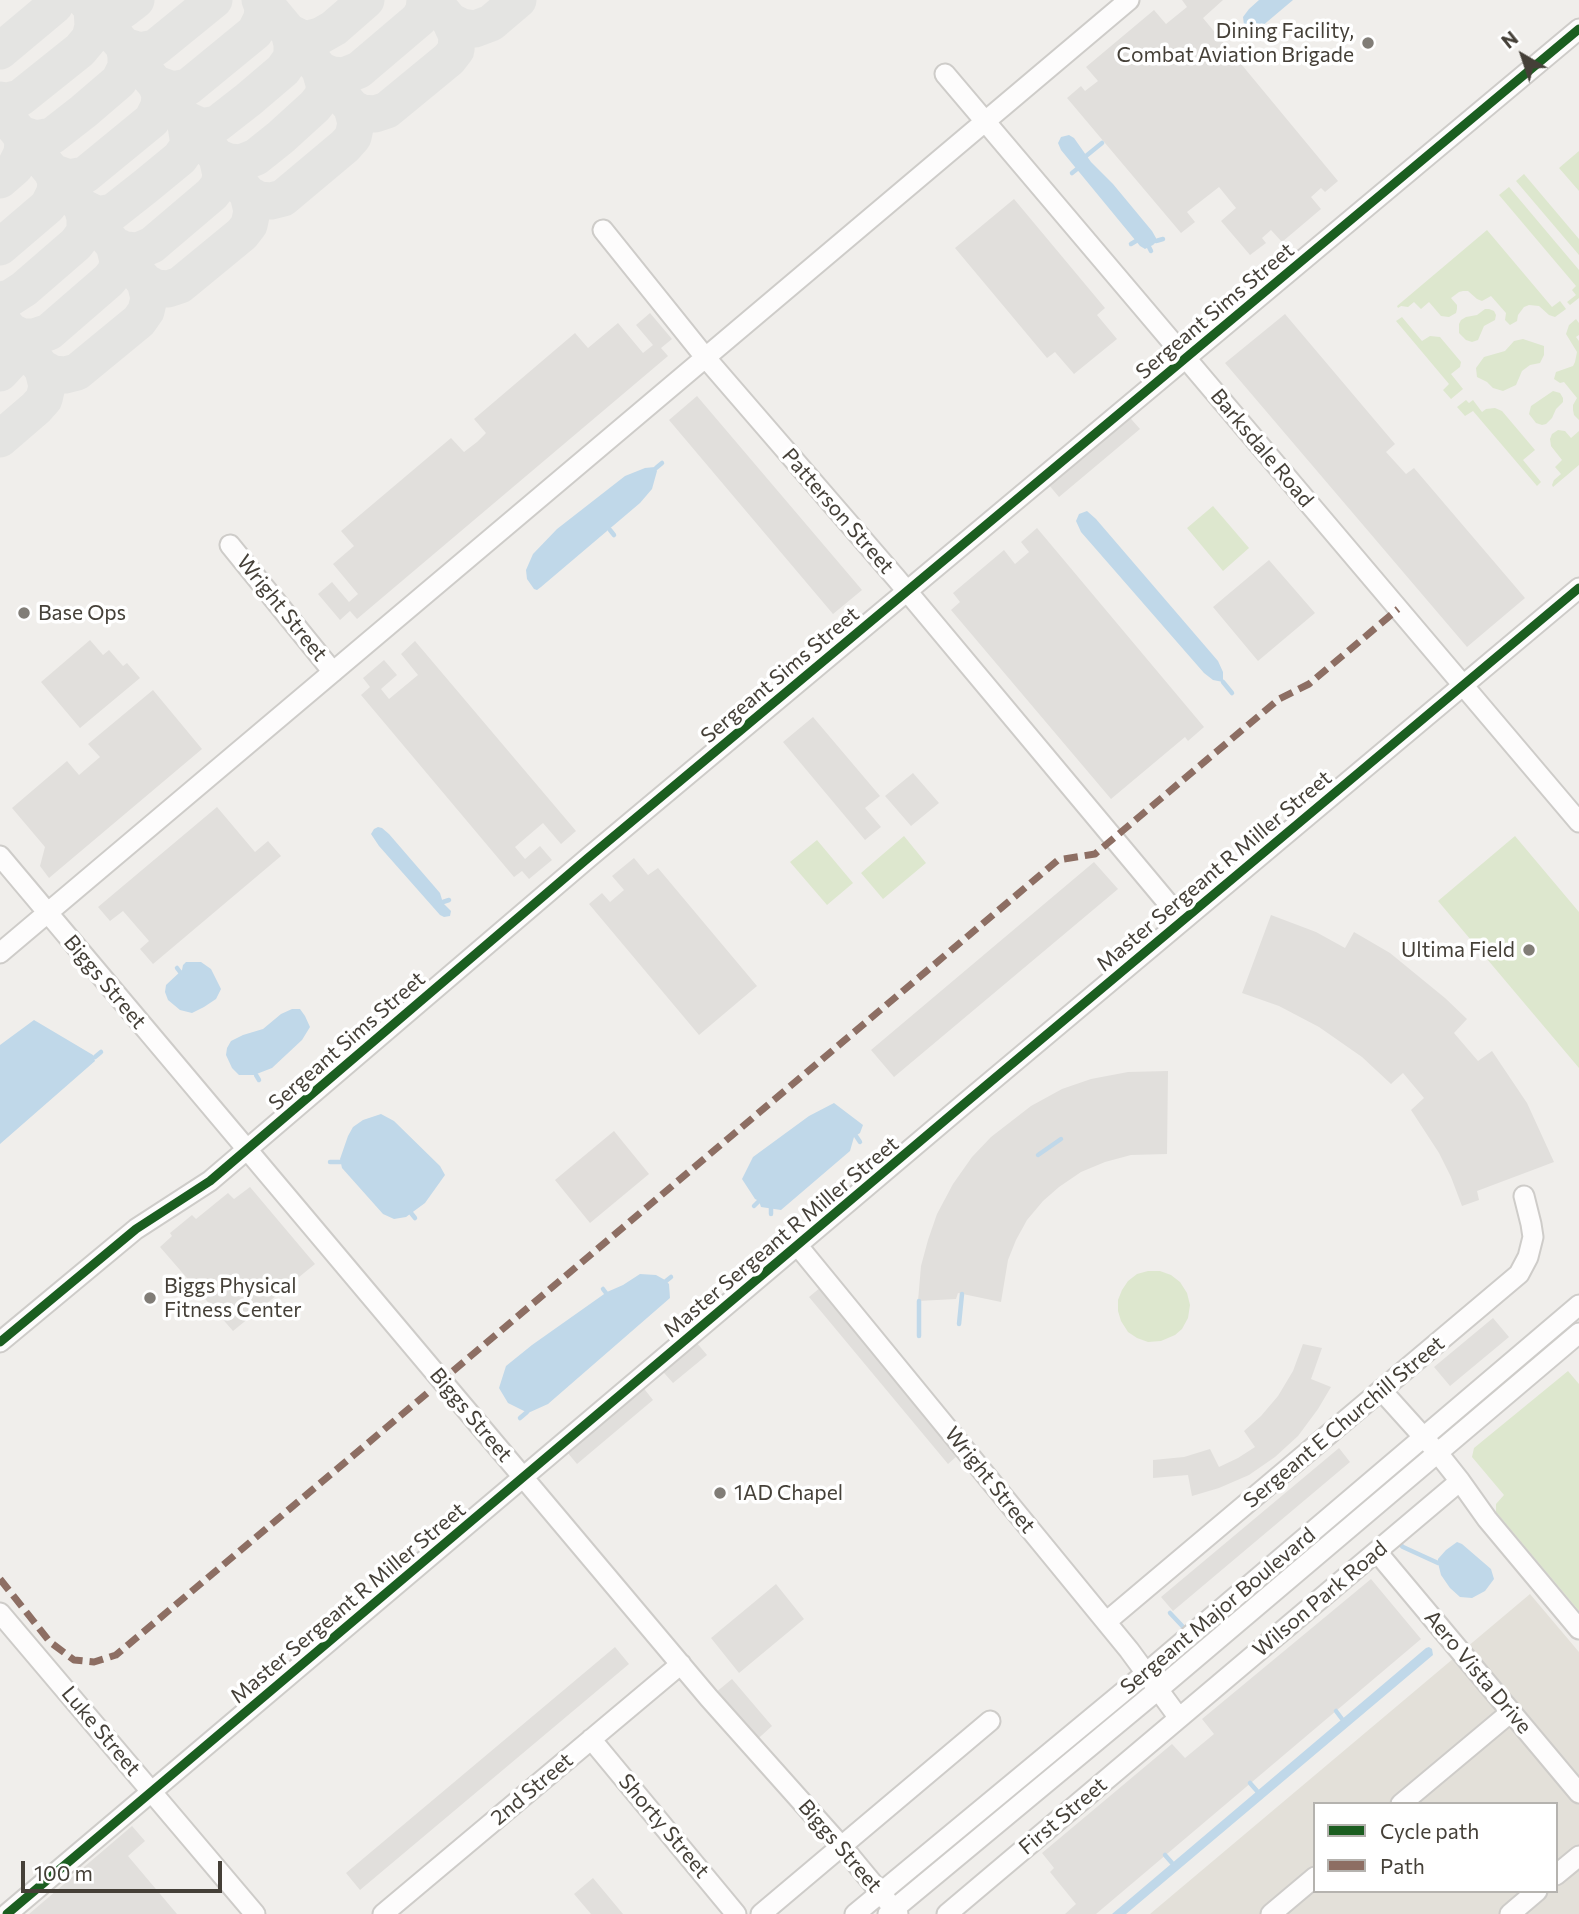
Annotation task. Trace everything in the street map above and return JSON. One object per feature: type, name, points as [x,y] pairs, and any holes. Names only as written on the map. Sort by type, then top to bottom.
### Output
[{"type":"street","points":[[0,953],[1129,0]]},
{"type":"street","name":"Sergeant Sims Street","points":[[0,1342],[136,1229],[210,1181],[579,866],[1579,29]]},
{"type":"street","name":"Barksdale Road","points":[[946,74],[1579,822]]},
{"type":"street","name":"Patterson Street","points":[[603,230],[705,357],[907,592],[1182,920]]},
{"type":"street","name":"Wright Street","points":[[230,545],[333,672]]},
{"type":"street","name":"Master Sergeant R Miller Street","points":[[7,1914],[1182,920],[1579,588]]},
{"type":"street","name":"Biggs Street","points":[[0,856],[742,1736],[881,1892],[893,1912]]},
{"type":"street","name":"Sergeant E Churchill Street","points":[[1106,1622],[1519,1274],[1528,1257],[1533,1237],[1524,1196]]},
{"type":"street","name":"Wright Street","points":[[797,1246],[1106,1622],[1179,1718]]},
{"type":"street","name":"Sergeant Major Boulevard","points":[[855,1914],[1146,1673],[1579,1305]]},
{"type":"street","name":"Sergeant Major Boulevard","points":[[893,1912],[1579,1333]]},
{"type":"street","points":[[1382,1391],[1437,1452],[1487,1519],[1579,1629]]},
{"type":"street","name":"Wilson Park Road","points":[[1179,1718],[1460,1481]]},
{"type":"street","name":"Aero Vista Drive","points":[[1377,1552],[1579,1793]]},
{"type":"street","name":"Luke Street","points":[[0,1613],[255,1914]]},
{"type":"street","name":"2nd Street","points":[[383,1914],[681,1664]]},
{"type":"street","points":[[1404,1802],[1511,1712]]},
{"type":"street","name":"First Street","points":[[947,1914],[1179,1718]]},
{"type":"street","points":[[761,1914],[990,1721]]},
{"type":"street","name":"Shorty Street","points":[[591,1739],[736,1914]]},
{"type":"street","points":[[1558,1873],[1579,1856]]},
{"type":"street","points":[[1271,1914],[1313,1879]]},
{"type":"street","points":[[1510,1914],[1535,1893]]},
{"type":"shaded area","points":[[1182,0],[1223,0],[1203,18],[1338,181],[1325,192],[1321,188],[1311,197],[1321,209],[1282,242],[1271,230],[1262,238],[1266,243],[1250,255],[1221,221],[1236,208],[1219,187],[1187,212],[1195,222],[1181,233],[1067,98],[1081,86],[1085,91],[1098,81],[1086,67],[1154,10],[1166,24],[1187,7]]},
{"type":"shaded area","points":[[1014,199],[1105,308],[1097,315],[1117,339],[1074,374],[1055,352],[1047,358],[955,248]]},
{"type":"shaded area","points":[[650,313],[672,339],[661,348],[668,356],[357,619],[350,611],[340,620],[318,594],[332,582],[349,602],[358,594],[333,564],[354,546],[341,531],[451,438],[464,452],[477,442],[486,433],[474,419],[575,333],[588,348],[618,323],[643,353],[653,345],[636,325]]},
{"type":"shaded area","points":[[1285,314],[1395,444],[1386,452],[1406,474],[1414,468],[1525,598],[1467,647],[1225,363]]},
{"type":"shaded area","points":[[697,396],[862,590],[833,614],[669,420]]},
{"type":"shaded area","points":[[1124,411],[1140,429],[1059,497],[1043,478]]},
{"type":"shaded area","points":[[1037,528],[1204,727],[1188,741],[1185,737],[1111,799],[951,610],[960,602],[953,593],[1004,550],[1015,564],[1029,552],[1021,542]]},
{"type":"shaded area","points":[[1269,560],[1315,613],[1258,661],[1213,607]]},
{"type":"shaded area","points":[[90,640],[103,655],[109,650],[123,666],[127,663],[140,678],[80,728],[41,682]]},
{"type":"shaded area","points":[[415,641],[576,831],[561,844],[543,823],[515,847],[525,859],[540,846],[552,860],[529,879],[522,871],[514,877],[361,695],[370,687],[363,678],[384,660],[397,675],[381,689],[389,699],[418,675],[401,654]]},
{"type":"shaded area","points":[[153,690],[202,749],[49,878],[40,866],[45,847],[12,808],[67,761],[79,775],[100,757],[88,744]]},
{"type":"shaded area","points":[[813,717],[880,796],[865,808],[881,827],[865,840],[783,742]]},
{"type":"shaded area","points":[[913,773],[939,803],[911,826],[885,796]]},
{"type":"shaded area","points":[[217,807],[255,852],[268,841],[281,856],[153,964],[140,949],[149,941],[123,911],[110,921],[98,907]]},
{"type":"shaded area","points":[[634,858],[648,875],[658,868],[757,986],[699,1035],[589,904],[602,893],[610,902],[624,890],[612,876]]},
{"type":"shaded area","points":[[1094,862],[1118,889],[894,1077],[871,1050]]},
{"type":"shaded area","points":[[1271,915],[1316,932],[1345,948],[1354,932],[1390,953],[1445,998],[1467,1019],[1454,1033],[1478,1061],[1492,1051],[1527,1103],[1554,1162],[1477,1191],[1479,1200],[1462,1206],[1439,1153],[1411,1110],[1424,1098],[1403,1073],[1391,1084],[1362,1057],[1319,1027],[1279,1006],[1242,993]]},
{"type":"shaded area","points":[[1168,1071],[1167,1154],[1131,1155],[1105,1162],[1081,1172],[1043,1201],[1027,1220],[1016,1240],[1008,1260],[1001,1302],[958,1293],[956,1299],[918,1301],[921,1266],[937,1214],[953,1184],[972,1157],[991,1137],[1031,1106],[1062,1089],[1091,1079],[1128,1072]]},
{"type":"shaded area","points":[[614,1131],[649,1174],[590,1223],[555,1180]]},
{"type":"shaded area","points":[[250,1187],[315,1264],[233,1331],[160,1247],[172,1236],[170,1233],[192,1215],[196,1219],[228,1193],[234,1199]]},
{"type":"shaded area","points":[[827,1282],[965,1449],[948,1464],[809,1297]]},
{"type":"shaded area","points":[[1493,1318],[1509,1337],[1450,1386],[1434,1367]]},
{"type":"shaded area","points":[[691,1336],[707,1355],[673,1383],[657,1365]]},
{"type":"shaded area","points":[[1303,1344],[1322,1348],[1311,1379],[1331,1387],[1298,1436],[1275,1457],[1249,1475],[1192,1496],[1188,1475],[1153,1478],[1153,1460],[1184,1457],[1210,1449],[1219,1467],[1255,1447],[1244,1431],[1278,1396],[1293,1371]]},
{"type":"shaded area","points":[[638,1381],[653,1400],[577,1464],[562,1446]]},
{"type":"shaded area","points":[[1339,1448],[1350,1462],[1173,1611],[1161,1597]]},
{"type":"shaded area","points":[[1371,1579],[1421,1639],[1096,1914],[1065,1914],[1076,1904],[1050,1872],[1054,1868],[1042,1853],[1172,1744],[1185,1758],[1214,1734],[1202,1719]]},
{"type":"shaded area","points":[[776,1584],[804,1619],[739,1673],[711,1638]]},
{"type":"shaded area","points":[[1530,1594],[1579,1652],[1579,1914],[1150,1914]]},
{"type":"shaded area","points":[[615,1647],[629,1664],[360,1890],[346,1873]]},
{"type":"shaded area","points":[[732,1679],[772,1726],[751,1745],[709,1698]]},
{"type":"shaded area","points":[[132,1826],[145,1841],[128,1856],[177,1914],[29,1914]]},
{"type":"shaded area","points":[[593,1878],[623,1914],[591,1914],[574,1894]]},
{"type":"green space","points":[[1579,151],[1579,191],[1559,168]]},
{"type":"green space","points":[[1524,174],[1579,239],[1579,255],[1516,181]]},
{"type":"green space","points":[[1509,187],[1579,270],[1579,298],[1570,305],[1567,302],[1576,295],[1572,290],[1576,286],[1499,195]]},
{"type":"green space","points":[[1487,230],[1552,307],[1560,301],[1566,309],[1555,317],[1539,306],[1529,305],[1518,315],[1517,321],[1510,325],[1505,320],[1506,313],[1491,296],[1482,301],[1468,291],[1459,292],[1451,298],[1457,309],[1456,313],[1449,317],[1441,316],[1429,302],[1421,309],[1414,302],[1408,307],[1398,308],[1397,306]]},
{"type":"green space","points":[[1485,309],[1494,311],[1495,320],[1484,326],[1478,340],[1466,340],[1459,333],[1461,320],[1477,315]]},
{"type":"green space","points":[[1402,317],[1422,341],[1430,336],[1440,337],[1461,362],[1460,367],[1451,374],[1463,389],[1451,399],[1443,390],[1449,384],[1396,321]]},
{"type":"green space","points":[[1576,319],[1579,323],[1579,335],[1576,337],[1579,341],[1579,420],[1573,410],[1577,398],[1564,382],[1560,383],[1554,379],[1556,372],[1573,366],[1575,362],[1577,352],[1566,334],[1569,325]]},
{"type":"green space","points":[[1523,339],[1544,346],[1544,355],[1540,363],[1530,365],[1522,371],[1516,385],[1503,391],[1477,377],[1476,368],[1484,357],[1505,351],[1514,341]]},
{"type":"green space","points":[[1553,391],[1560,393],[1563,402],[1546,424],[1536,423],[1529,414],[1531,406]]},
{"type":"green space","points":[[1466,400],[1469,403],[1473,400],[1482,412],[1495,408],[1502,411],[1535,450],[1523,460],[1541,482],[1537,486],[1473,411],[1465,416],[1457,407]]},
{"type":"green space","points":[[1558,430],[1565,431],[1571,438],[1579,431],[1579,465],[1553,487],[1554,480],[1561,474],[1555,467],[1562,460],[1551,446],[1550,439]]},
{"type":"green space","points":[[1213,506],[1249,548],[1223,571],[1187,528]]},
{"type":"green space","points":[[904,836],[926,863],[883,899],[861,873]]},
{"type":"green space","name":"Ultima Field","points":[[1515,836],[1579,912],[1579,1068],[1438,901]]},
{"type":"green space","points":[[817,840],[853,883],[827,905],[790,862]]},
{"type":"green space","points":[[1160,1271],[1180,1282],[1190,1305],[1188,1318],[1182,1329],[1161,1341],[1148,1342],[1128,1332],[1118,1311],[1118,1300],[1128,1281],[1137,1274]]},
{"type":"green space","points":[[1568,1371],[1579,1384],[1579,1611],[1496,1512],[1496,1504],[1504,1495],[1472,1457],[1474,1448]]},
{"type":"water","points":[[1259,0],[1293,0],[1261,27],[1248,30],[1243,17]]},
{"type":"water","points":[[1069,135],[1152,231],[1156,238],[1153,245],[1145,249],[1140,246],[1061,150],[1058,143],[1061,137]]},
{"type":"water","points":[[655,467],[657,471],[652,489],[640,503],[541,587],[534,589],[527,579],[526,570],[533,554],[557,529],[625,476]]},
{"type":"water","points":[[1087,511],[1218,661],[1223,672],[1223,682],[1213,680],[1204,673],[1081,532],[1076,521],[1079,514]]},
{"type":"water","points":[[378,827],[389,834],[440,893],[443,903],[451,911],[450,916],[440,915],[379,846],[371,834]]},
{"type":"water","points":[[186,962],[201,962],[211,969],[221,989],[216,999],[192,1013],[180,1010],[168,1000],[165,992],[166,985],[182,970]]},
{"type":"water","points":[[300,1009],[310,1027],[302,1040],[272,1068],[254,1075],[239,1075],[226,1055],[231,1041],[263,1029],[281,1014]]},
{"type":"water","points":[[34,1020],[93,1055],[95,1061],[0,1144],[0,1045]]},
{"type":"water","points":[[834,1103],[863,1125],[860,1133],[854,1137],[850,1151],[781,1210],[761,1207],[742,1179],[753,1157],[809,1116]]},
{"type":"water","points":[[381,1114],[394,1121],[440,1166],[445,1175],[425,1203],[406,1217],[394,1219],[383,1214],[342,1168],[340,1159],[353,1127],[363,1120]]},
{"type":"water","points":[[640,1274],[656,1275],[665,1280],[669,1284],[670,1298],[548,1404],[528,1413],[508,1403],[499,1388],[506,1366],[607,1292]]},
{"type":"water","points":[[1457,1542],[1491,1569],[1494,1579],[1485,1591],[1472,1598],[1460,1597],[1441,1575],[1438,1559]]},
{"type":"water","points":[[1429,1647],[1433,1655],[1126,1914],[1112,1914],[1426,1648]]},
{"type":"waterway","points":[[1086,156],[1102,143]]},
{"type":"waterway","points":[[1072,173],[1077,169]]},
{"type":"waterway","points":[[1156,241],[1163,239]]},
{"type":"waterway","points":[[1131,244],[1136,241]]},
{"type":"waterway","points":[[1149,247],[1151,251]]},
{"type":"waterway","points":[[656,468],[662,463]]},
{"type":"waterway","points":[[610,530],[614,535]]},
{"type":"waterway","points":[[1223,682],[1232,693]]},
{"type":"waterway","points":[[443,902],[449,900]]},
{"type":"waterway","points":[[177,968],[180,972]]},
{"type":"waterway","points":[[95,1057],[101,1052]]},
{"type":"waterway","points":[[256,1075],[259,1080]]},
{"type":"waterway","points":[[856,1136],[860,1142]]},
{"type":"waterway","points":[[1038,1155],[1061,1139]]},
{"type":"waterway","points":[[330,1162],[341,1162]]},
{"type":"waterway","points":[[754,1206],[759,1201]]},
{"type":"waterway","points":[[771,1208],[771,1214]]},
{"type":"waterway","points":[[411,1213],[415,1218]]},
{"type":"waterway","points":[[666,1281],[671,1277]]},
{"type":"waterway","points":[[603,1289],[606,1293]]},
{"type":"waterway","points":[[959,1324],[962,1294]]},
{"type":"waterway","points":[[919,1301],[919,1336]]},
{"type":"waterway","points":[[520,1418],[527,1412]]},
{"type":"waterway","points":[[1396,1541],[1438,1563]]},
{"type":"waterway","points":[[1170,1613],[1186,1630]]},
{"type":"waterway","points":[[1336,1711],[1342,1719]]},
{"type":"waterway","points":[[1250,1783],[1257,1791]]},
{"type":"waterway","points":[[1165,1855],[1172,1863]]},
{"type":"taxiway","points":[[0,51],[55,5],[57,0]]},
{"type":"taxiway","points":[[85,0],[248,194],[259,200],[283,198],[345,146],[353,137],[356,123],[352,108]]},
{"type":"taxiway","points":[[0,100],[20,98],[80,50],[90,38],[93,26],[92,8],[110,13],[123,10],[136,0]]},
{"type":"taxiway","points":[[124,46],[140,51],[155,48],[214,0]]},
{"type":"taxiway","points":[[156,84],[173,90],[188,87],[255,32],[262,18],[263,7],[260,0]]},
{"type":"taxiway","points":[[262,0],[352,108],[362,113],[375,114],[387,110],[449,59],[456,50],[457,36],[450,21]]},
{"type":"taxiway","points":[[289,32],[305,40],[320,36],[334,28],[366,0]]},
{"type":"taxiway","points":[[320,70],[344,76],[359,70],[419,19],[425,0]]},
{"type":"taxiway","points":[[440,9],[450,21],[475,29],[491,23],[518,0]]},
{"type":"taxiway","points":[[185,119],[202,127],[217,124],[249,99],[283,70],[292,57],[289,32]]},
{"type":"taxiway","points":[[20,134],[36,139],[52,136],[84,111],[119,81],[126,67],[124,46]]},
{"type":"taxiway","points":[[217,157],[241,163],[256,157],[281,137],[322,97],[325,87],[320,70]]},
{"type":"taxiway","points":[[52,172],[69,178],[85,175],[152,120],[159,106],[160,95],[156,84]]},
{"type":"taxiway","points":[[0,110],[145,282],[156,288],[168,289],[180,285],[242,234],[249,225],[252,211],[248,194]]},
{"type":"taxiway","points":[[82,207],[98,215],[113,212],[180,158],[189,145],[185,119]]},
{"type":"taxiway","points":[[0,180],[15,167],[22,153],[23,142],[20,134]]},
{"type":"taxiway","points":[[114,245],[125,250],[138,251],[152,245],[212,194],[219,185],[221,175],[217,157]]},
{"type":"taxiway","points":[[0,247],[48,206],[55,192],[56,181],[52,172]]},
{"type":"taxiway","points":[[0,300],[10,298],[24,289],[76,244],[85,232],[82,207]]},
{"type":"taxiway","points":[[10,331],[22,337],[34,337],[49,332],[116,271],[118,261],[114,245]]},
{"type":"taxiway","points":[[0,319],[42,368],[53,374],[77,372],[139,321],[146,311],[149,298],[145,282]]},
{"type":"taxiway","points":[[0,373],[13,359],[16,349],[13,334]]},
{"type":"taxiway","points":[[0,439],[44,399],[47,386],[43,370]]},
{"type":"marked path","points":[[453,1371],[1058,860],[1095,854],[1279,699],[1309,684],[1398,609]]},
{"type":"marked path","points":[[0,1579],[50,1642],[74,1660],[94,1662],[116,1655],[431,1390]]},
{"type":"cycle path","points":[[0,1342],[136,1229],[210,1181],[588,858],[1579,29]]},
{"type":"cycle path","points":[[7,1914],[964,1104],[1579,588]]},
{"type":"place","name":"Dining Facility, Combat Aviation Brigade","points":[[1368,43]]},
{"type":"place","name":"Base Ops","points":[[24,613]]},
{"type":"place","name":"Ultima Field","points":[[1529,950]]},
{"type":"place","name":"Biggs Physical Fitness Center","points":[[150,1298]]},
{"type":"place","name":"1AD Chapel","points":[[720,1493]]}]
